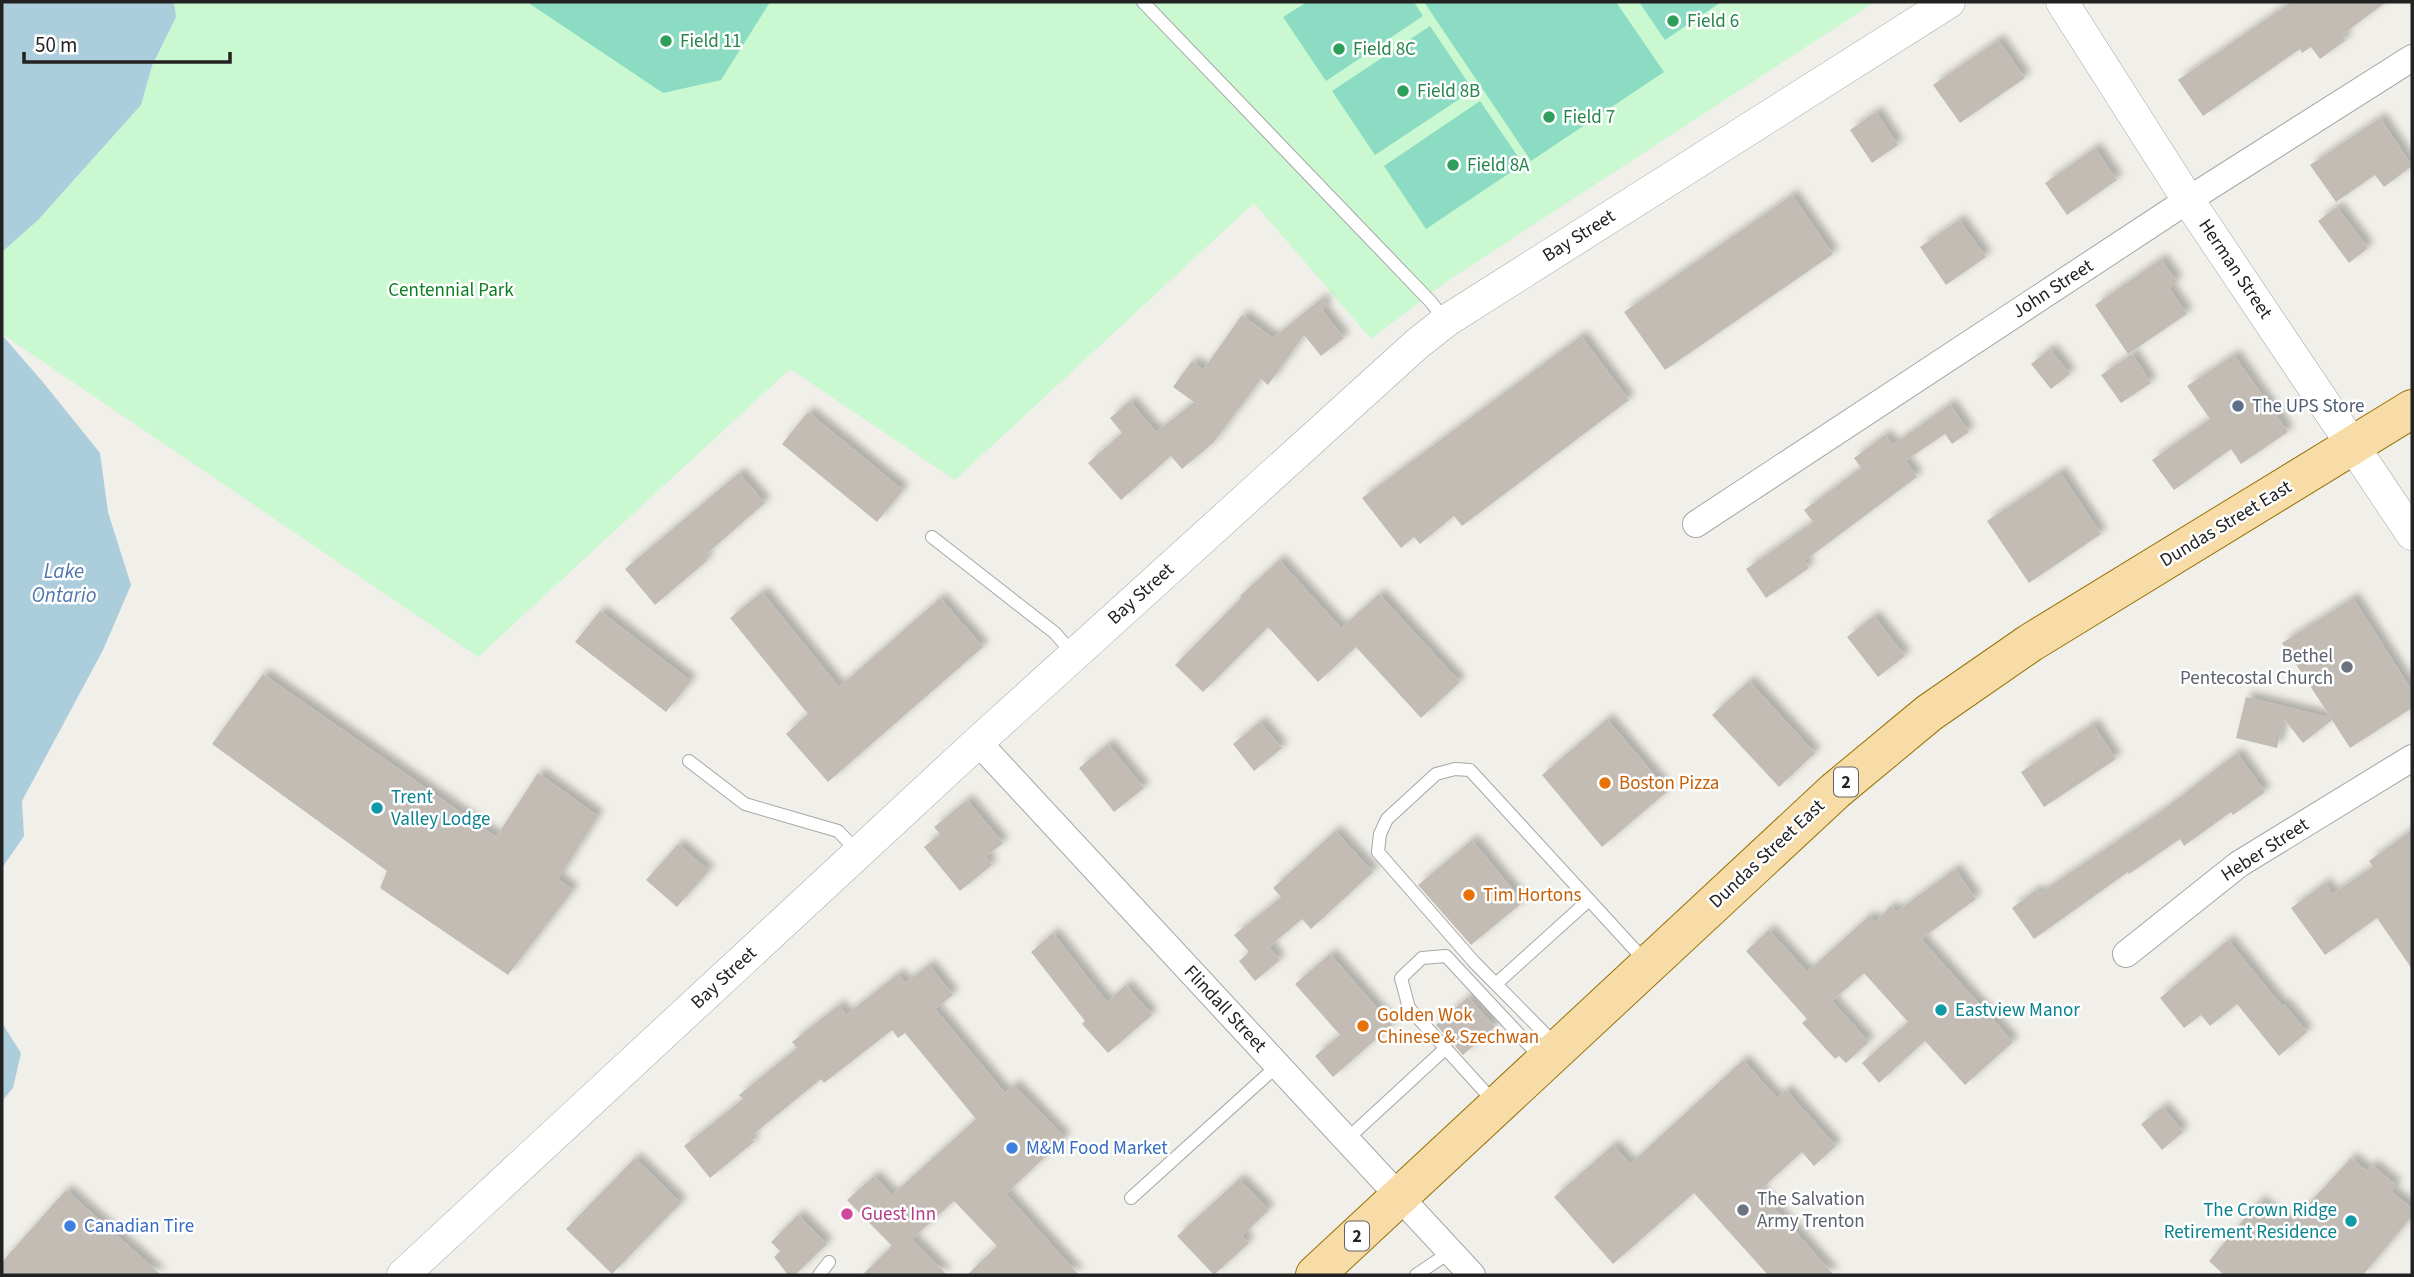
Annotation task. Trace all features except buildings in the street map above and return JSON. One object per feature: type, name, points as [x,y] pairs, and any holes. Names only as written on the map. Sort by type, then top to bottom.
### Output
[{"type":"main road","name":"Dundas Street East","points":[[1315,1275],[1835,791],[1929,713],[2030,643],[2412,409]]},
{"type":"street","name":"Bay Street","points":[[403,1275],[978,742],[1395,363],[1446,321],[1949,2]]},
{"type":"street","name":"Herman Street","points":[[2062,2],[2188,200],[2412,534]]},
{"type":"street","name":"John Street","points":[[1696,524],[2188,200],[2412,58]]},
{"type":"street","name":"Flindall Street","points":[[978,742],[1472,1275]]},
{"type":"street","name":"Heber Street","points":[[2126,954],[2239,864],[2412,758]]},
{"type":"lane","points":[[1143,2],[1430,301],[1446,321]]},
{"type":"lane","points":[[932,537],[1055,633],[1074,655]]},
{"type":"lane","points":[[689,761],[745,804],[838,831],[859,853]]},
{"type":"lane","points":[[1551,1054],[1497,983],[1474,962],[1378,852],[1380,834],[1387,819],[1426,783],[1436,774],[1455,769],[1470,770],[1648,965]]},
{"type":"lane","points":[[1497,983],[1589,900]]},
{"type":"lane","points":[[1497,1105],[1409,1008],[1401,978],[1422,958],[1446,956],[1551,1054]]},
{"type":"lane","points":[[1346,1140],[1446,1048]]},
{"type":"lane","points":[[1131,1198],[1277,1066]]},
{"type":"lane","points":[[1416,1275],[1450,1252]]},
{"type":"lane","points":[[819,1275],[828,1262]]},
{"type":"green space","name":"Centennial Park","points":[[174,2],[1875,2],[1449,280],[1371,339],[1254,203],[955,480],[790,369],[478,657],[2,334],[2,252],[38,220],[141,105],[152,66],[176,17]]},
{"type":"green space","name":"Field 11","points":[[527,2],[770,2],[721,80],[663,93]]},
{"type":"green space","name":"Field 8C","points":[[1307,2],[1414,2],[1423,16],[1326,81],[1283,17]]},
{"type":"green space","name":"Field 7","points":[[1424,2],[1616,2],[1664,72],[1531,161]]},
{"type":"green space","name":"Field 6","points":[[1639,2],[1721,2],[1665,40]]},
{"type":"green space","name":"Field 8B","points":[[1430,26],[1473,90],[1375,155],[1332,91]]},
{"type":"green space","name":"Field 8A","points":[[1480,101],[1523,164],[1426,229],[1384,166]]},
{"type":"water","points":[[2,2],[174,2],[176,17],[152,66],[141,105],[38,220],[2,252]]},
{"type":"water","name":"Lake Ontario","points":[[2,335],[100,453],[108,512],[131,585],[103,650],[22,801],[24,836],[2,868]]},
{"type":"water","points":[[2,1023],[21,1053],[13,1088],[2,1101]]},
{"type":"place","name":"Field 6","points":[[1673,21]]},
{"type":"place","name":"Field 11","points":[[666,41]]},
{"type":"place","name":"Field 8C","points":[[1339,49]]},
{"type":"place","name":"Field 8B","points":[[1403,91]]},
{"type":"place","name":"Field 7","points":[[1549,117]]},
{"type":"place","name":"Field 8A","points":[[1453,165]]},
{"type":"place","name":"The UPS Store","points":[[2238,406]]},
{"type":"place","name":"Bethel Pentecostal Church","points":[[2347,667]]},
{"type":"place","name":"Boston Pizza","points":[[1605,783]]},
{"type":"place","name":"Trent Valley Lodge","points":[[377,808]]},
{"type":"place","name":"Tim Hortons","points":[[1469,895]]},
{"type":"place","name":"Eastview Manor","points":[[1941,1010]]},
{"type":"place","name":"Golden Wok Chinese & Szechwan","points":[[1363,1026]]},
{"type":"place","name":"M&M Food Market","points":[[1012,1148]]},
{"type":"place","name":"The Salvation Army Trenton","points":[[1743,1210]]},
{"type":"place","name":"Guest Inn","points":[[847,1214]]},
{"type":"place","name":"The Crown Ridge Retirement Residence","points":[[2351,1221]]},
{"type":"place","name":"Canadian Tire","points":[[70,1226]]}]
